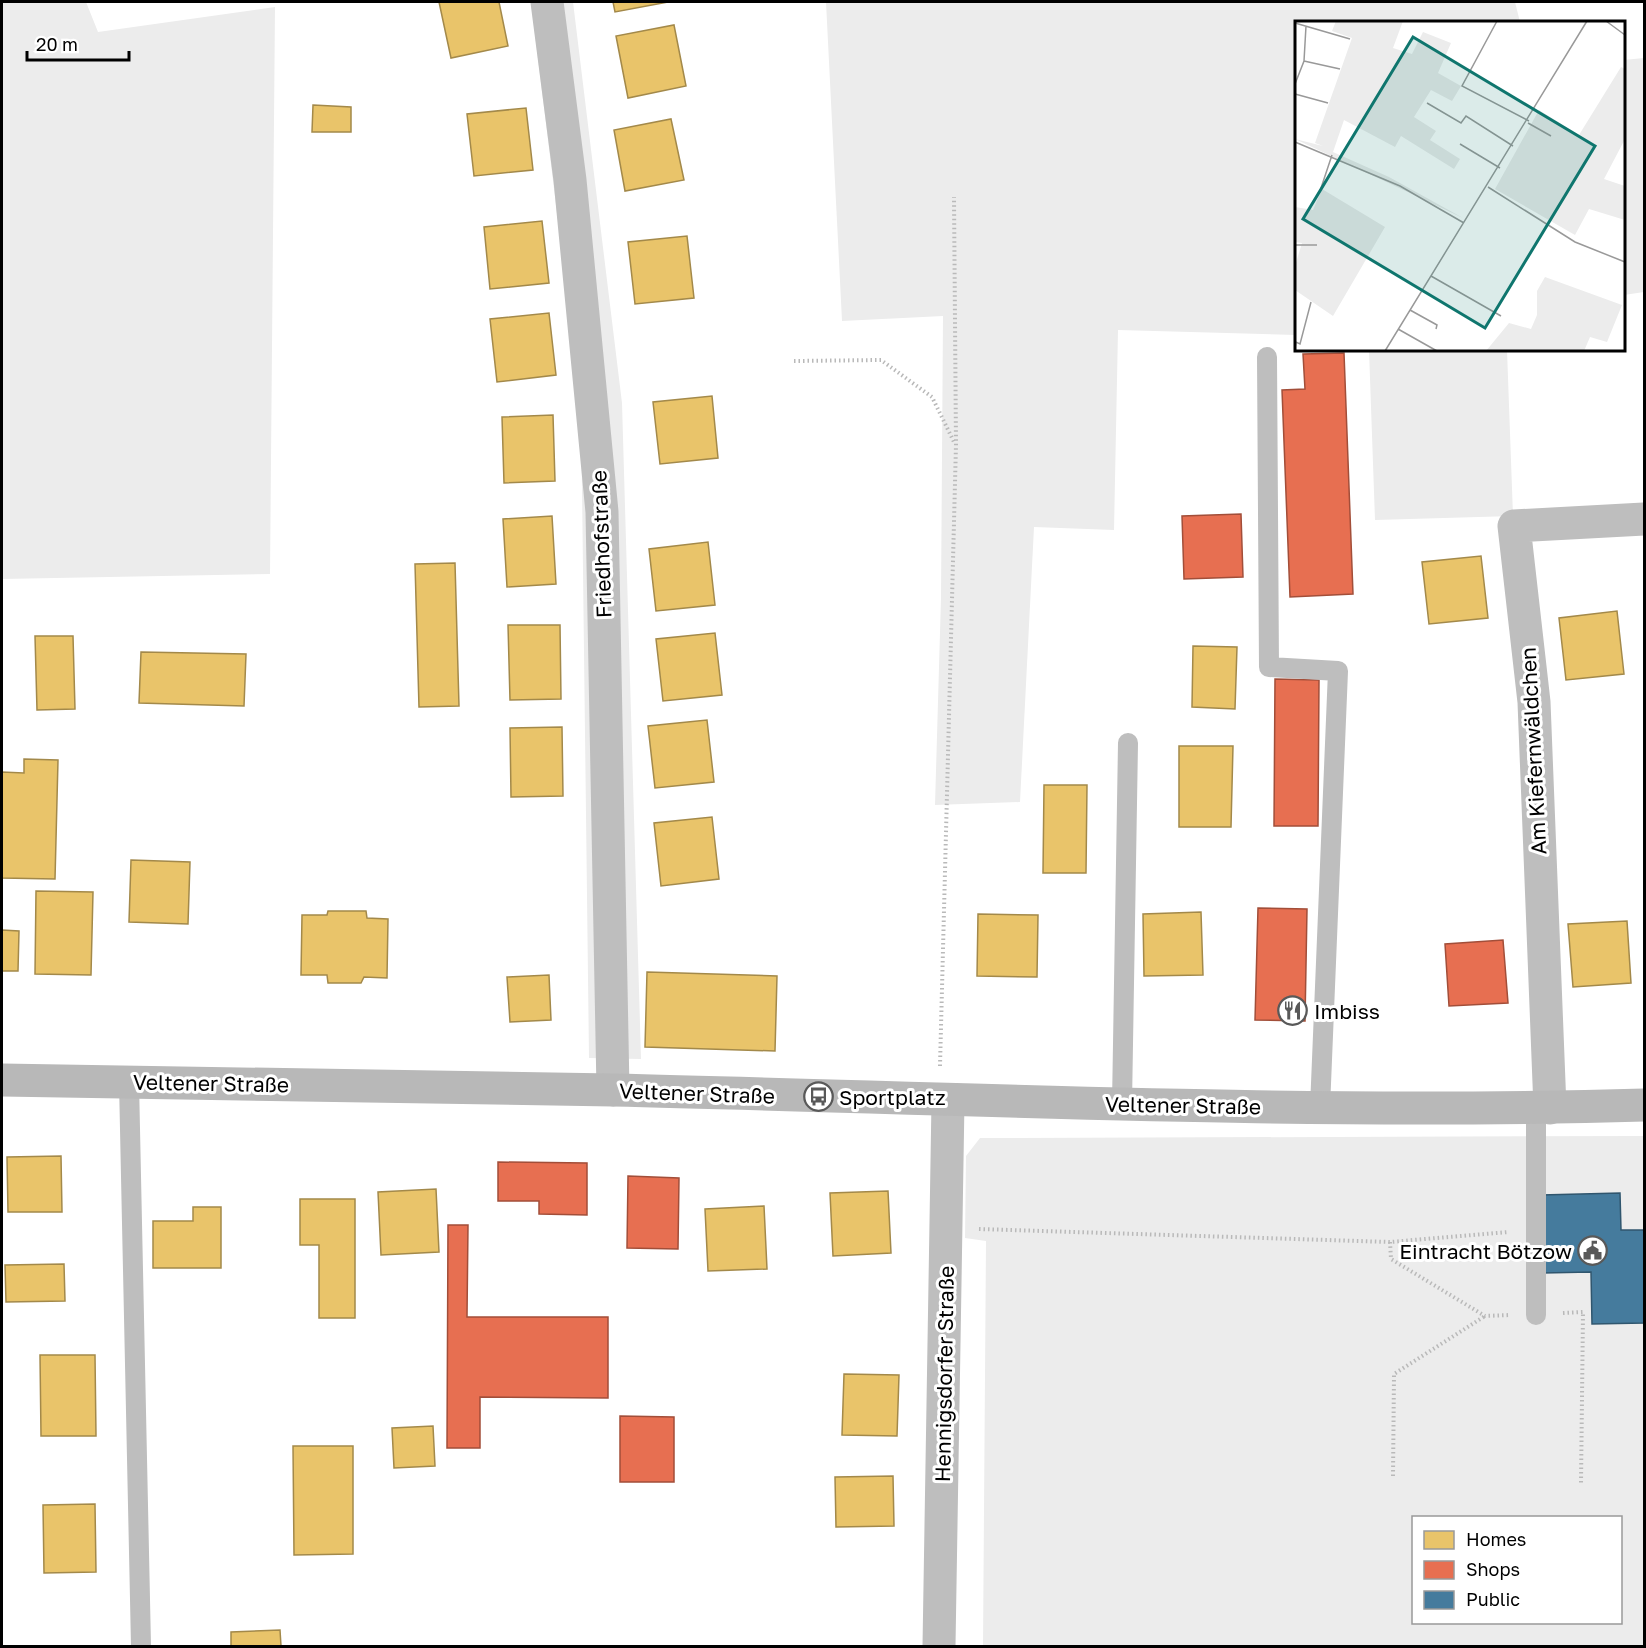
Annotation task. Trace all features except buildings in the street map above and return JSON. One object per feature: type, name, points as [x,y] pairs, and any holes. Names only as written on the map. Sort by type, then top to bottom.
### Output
[{"type":"main road","name":"Veltener Straße","points":[[2,1080],[613,1090],[944,1101],[1320,1108],[1543,1108],[1644,1105]]},
{"type":"street","name":"Friedhofstraße","points":[[547,2],[570,180],[602,512],[613,1090]]},
{"type":"street","name":"Am Kiefernwäldchen","points":[[1543,1108],[1534,702],[1514,526],[1644,519]]},
{"type":"street","name":"Hennigsdorfer Straße","points":[[939,1647],[946,1228],[944,1101]]},
{"type":"lane","points":[[1267,357],[1269,667],[1338,672],[1320,1108]]},
{"type":"lane","points":[[1122,1104],[1128,743]]},
{"type":"lane","points":[[129,1082],[141,1647]]},
{"type":"lane","points":[[1536,1315],[1536,1230],[1543,1108]]},
{"type":"path","points":[[944,1101],[956,444],[954,197]]},
{"type":"path","points":[[794,361],[881,360],[932,398],[956,444]]},
{"type":"path","points":[[946,1228],[1390,1242],[1536,1230]]},
{"type":"path","points":[[1392,1476],[1394,1374],[1485,1316]]},
{"type":"shaded area","points":[[2,2],[86,2],[98,32],[275,7],[270,574],[2,579]]},
{"type":"shaded area","points":[[531,2],[573,2],[622,403],[641,1059],[589,1058],[581,408]]},
{"type":"shaded area","points":[[826,2],[1515,2],[1520,21],[1295,21],[1295,335],[1118,330],[1114,530],[1034,527],[1020,802],[935,805],[941,598],[943,316],[842,321]]},
{"type":"shaded area","points":[[1644,58],[1644,292],[1625,295],[1625,60]]},
{"type":"shaded area","points":[[1369,351],[1507,351],[1513,516],[1375,520]]},
{"type":"shaded area","points":[[1644,1136],[1644,1646],[983,1646],[986,1241],[965,1238],[966,1156],[980,1138]]},
{"type":"place","name":"Imbiss","points":[[1293,1011]]},
{"type":"place","name":"Sportplatz","points":[[818,1097]]},
{"type":"place","name":"Eintracht Bötzow","points":[[1593,1251]]}]
